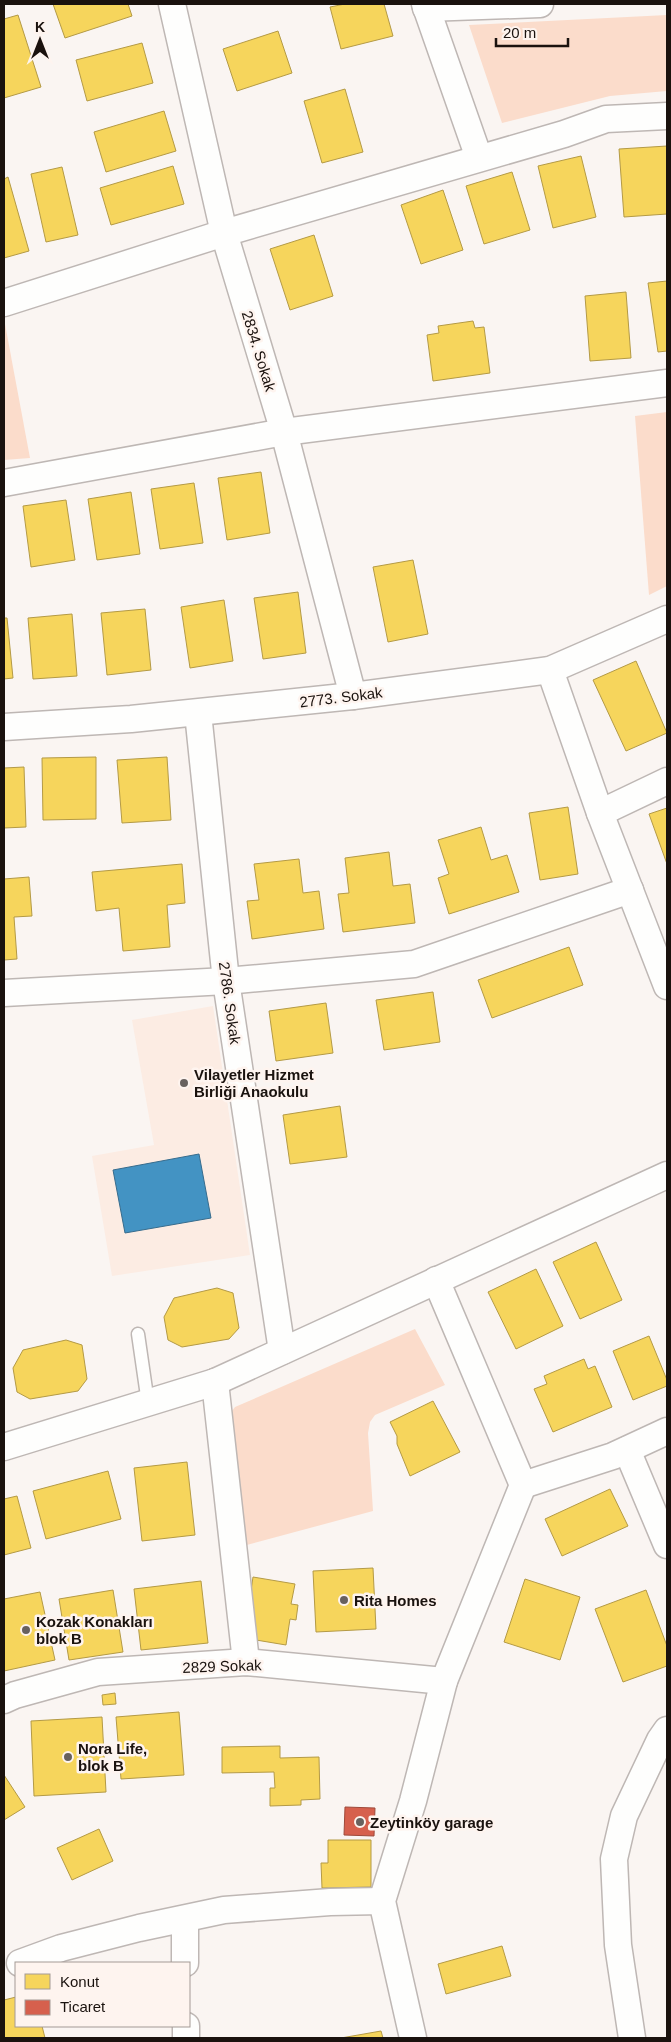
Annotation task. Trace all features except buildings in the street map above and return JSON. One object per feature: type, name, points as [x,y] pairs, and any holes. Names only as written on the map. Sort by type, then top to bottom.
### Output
[{"type":"street","name":"2834. Sokak","points":[[172,4],[224,234],[284,432],[353,696]]},
{"type":"street","points":[[479,158],[426,6],[540,4]]},
{"type":"street","points":[[4,303],[224,234],[564,134],[606,119],[667,116]]},
{"type":"street","points":[[4,483],[284,432],[667,383]]},
{"type":"street","name":"2773. Sokak","points":[[4,726],[131,720],[353,696],[550,670],[667,619]]},
{"type":"street","points":[[550,670],[600,813],[667,986]]},
{"type":"street","name":"2786. Sokak","points":[[198,712],[226,981],[282,1351]]},
{"type":"street","points":[[600,813],[667,781]]},
{"type":"street","points":[[4,993],[226,981],[414,964],[630,890]]},
{"type":"street","points":[[4,1447],[215,1382],[667,1175]]},
{"type":"street","points":[[414,2038],[382,1901],[413,1801],[444,1681],[523,1485],[436,1280]]},
{"type":"street","points":[[215,1382],[246,1662]]},
{"type":"street","points":[[523,1485],[613,1456],[667,1432]]},
{"type":"street","points":[[627,1450],[667,1545]]},
{"type":"street","name":"2829 Sokak","points":[[4,1700],[98,1672],[246,1662],[444,1681]]},
{"type":"street","points":[[632,2038],[618,1945],[614,1859],[624,1816],[660,1740],[667,1730]]},
{"type":"street","points":[[23,1962],[61,1948],[224,1910],[330,1902],[382,1901]]},
{"type":"street","points":[[185,1919],[185,1962]]},
{"type":"lane","points":[[138,1334],[148,1403]]},
{"type":"shaded area","points":[[667,15],[667,91],[610,96],[502,123],[469,25]]},
{"type":"shaded area","points":[[5,324],[30,458],[4,460]]},
{"type":"shaded area","points":[[667,412],[667,586],[649,595],[635,416]]},
{"type":"shaded area","name":"Vilayetler Hizmet Birliği Anaokulu","points":[[213,1006],[250,1255],[112,1276],[92,1156],[154,1145],[132,1020]]},
{"type":"shaded area","points":[[415,1329],[445,1385],[375,1415],[370,1422],[368,1433],[373,1511],[243,1546],[229,1415],[235,1407]]},
{"type":"place","name":"Vilayetler Hizmet Birliği Anaokulu","points":[[184,1083]]},
{"type":"place","name":"Rita Homes","points":[[344,1600]]},
{"type":"place","name":"Kozak Konakları blok B","points":[[26,1630]]},
{"type":"place","name":"Nora Life, blok B","points":[[68,1757]]},
{"type":"place","name":"Zeytinköy garage","points":[[360,1822]]}]
